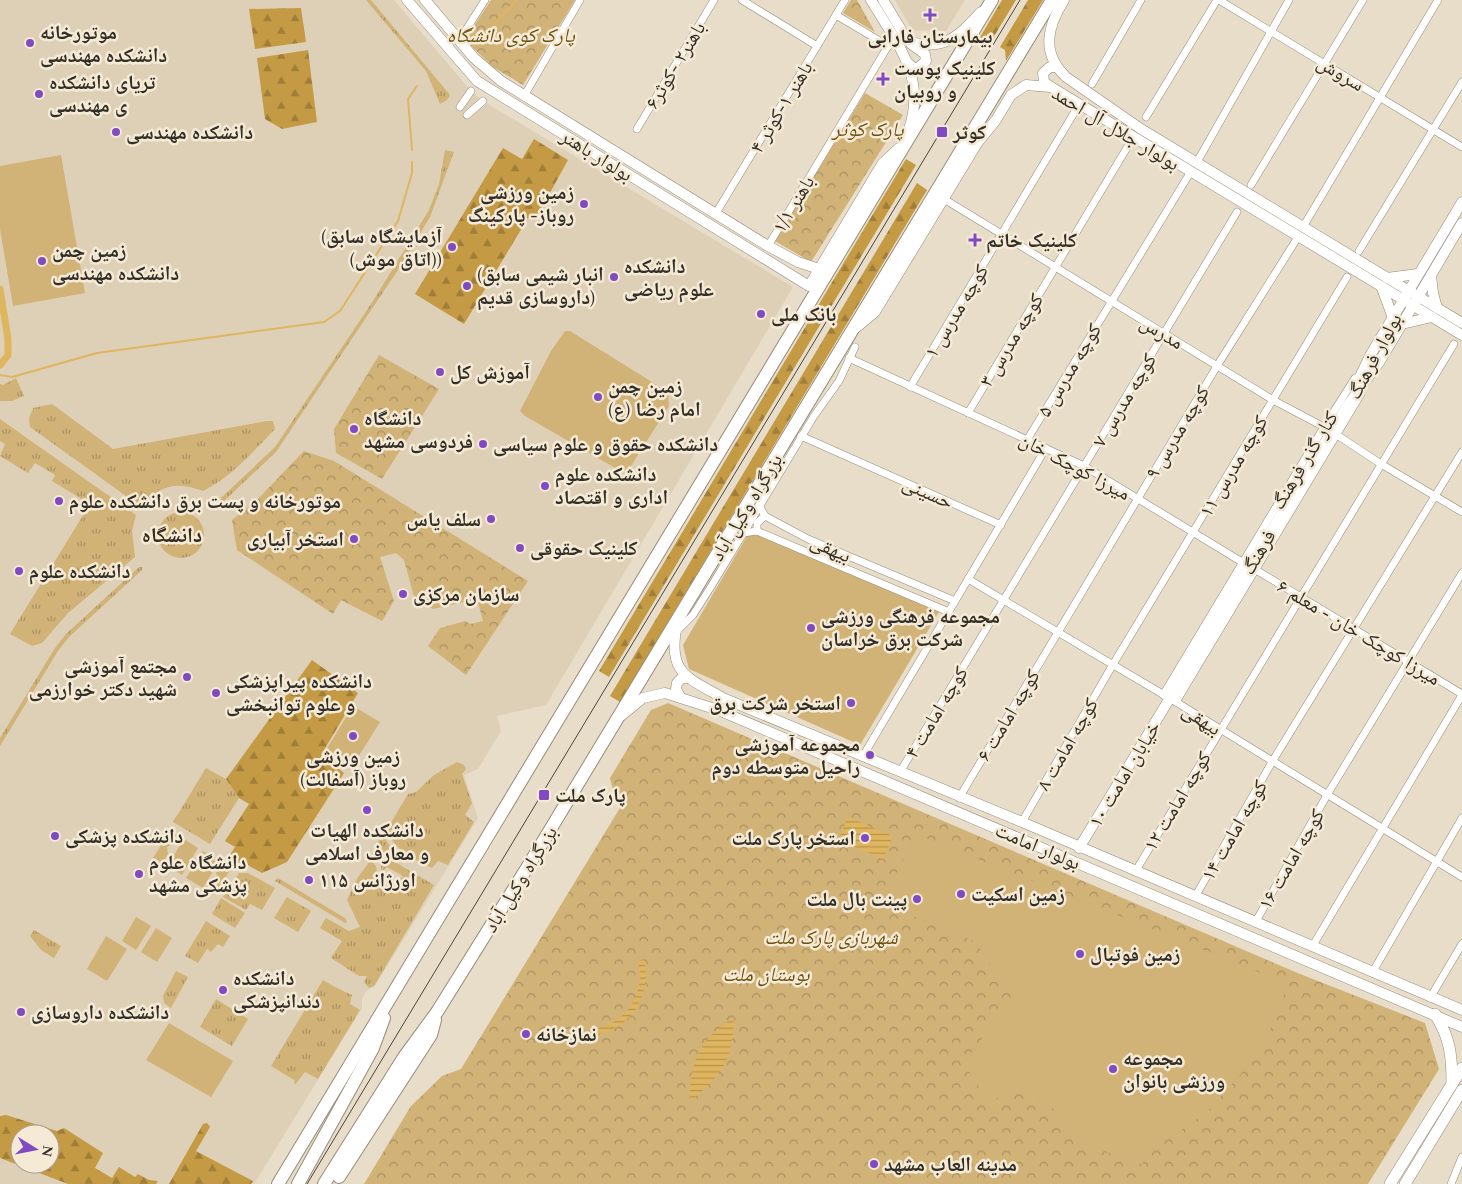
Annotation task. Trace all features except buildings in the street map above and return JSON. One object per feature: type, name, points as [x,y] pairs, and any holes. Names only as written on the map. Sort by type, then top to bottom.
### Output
[{"type":"highway","points":[[278,1184],[844,235],[904,144],[992,0]]},
{"type":"highway","name":"بزرگراه وکیل آباد","points":[[324,1184],[404,1057],[437,1012],[617,720],[1052,0]]},
{"type":"highway","points":[[268,1184],[330,1082],[396,987]]},
{"type":"highway","points":[[298,1184],[373,1048],[396,987]]},
{"type":"highway","name":"بزرگراه وکیل آباد","points":[[334,1184],[431,1035],[437,1012]]},
{"type":"main road","name":"بولوار باهنر","points":[[406,0],[477,81],[793,274],[809,286],[819,269],[798,262],[768,246],[524,96],[487,70],[459,41],[425,0]]},
{"type":"main road","points":[[871,0],[892,44],[913,68],[918,68],[926,61],[925,54],[908,41],[883,0]]},
{"type":"main road","points":[[908,41],[928,45],[949,41],[961,33],[992,0]]},
{"type":"main road","name":"بولوار جلال آل احمد","points":[[1064,0],[1050,28],[1049,48],[1056,67],[1088,94],[1141,129],[1462,323]]},
{"type":"main road","points":[[904,144],[915,109],[916,90],[908,63]]},
{"type":"main road","points":[[1051,87],[1044,82],[1043,73],[1050,67],[1056,67]]},
{"type":"main road","name":"بولوار جلال آل احمد","points":[[854,329],[876,312],[978,142],[996,120],[1011,96],[1026,85],[1051,87],[1190,173],[1462,335]]},
{"type":"main road","points":[[678,205],[684,194]]},
{"type":"main road","name":"بولوار فرهنگ","points":[[1347,406],[1380,361],[1408,291],[1462,202]]},
{"type":"main road","points":[[1269,220],[1275,210]]},
{"type":"main road","name":"بولوار فرهنگ","points":[[1347,406],[1371,354],[1397,321],[1412,306],[1462,223]]},
{"type":"main road","points":[[819,269],[844,235]]},
{"type":"main road","points":[[793,274],[798,270],[798,262]]},
{"type":"main road","points":[[1387,278],[1418,274]]},
{"type":"main road","points":[[1431,274],[1437,308]]},
{"type":"main road","points":[[1382,288],[1397,321],[1432,318]]},
{"type":"main road","name":"فرهنگ","points":[[1169,699],[1347,406]]},
{"type":"main road","name":"بولوار امامت","points":[[678,619],[675,633],[676,663],[681,672],[723,698],[959,798],[1022,822],[1372,974],[1462,1010]]},
{"type":"main road","points":[[680,697],[676,688],[677,683],[682,678],[688,678]]},
{"type":"main road","name":"بولوار امامت","points":[[617,720],[643,698],[653,694],[665,693],[718,710],[1462,1027]]},
{"type":"main road","name":"خیابان امامت ۱۰","points":[[1079,848],[1169,699]]},
{"type":"main road","points":[[1390,1184],[1457,1087],[1447,1034],[1435,1014]]},
{"type":"main road","points":[[1405,1184],[1457,1087],[1462,1068]]},
{"type":"street","points":[[459,41],[485,0]]},
{"type":"street","points":[[524,96],[580,0]]},
{"type":"street","name":"باهنر۲ -کوثر۶","points":[[637,129],[714,0]]},
{"type":"street","points":[[742,0],[817,46]]},
{"type":"street","name":"باهنر ۱-کوثر ۴","points":[[716,213],[846,0]]},
{"type":"street","points":[[1092,84],[1141,0]]},
{"type":"street","points":[[1146,118],[1218,0]]},
{"type":"street","name":"سروش","points":[[1218,0],[1462,147]]},
{"type":"street","points":[[1197,162],[1289,0]]},
{"type":"street","points":[[1251,185],[1364,0]]},
{"type":"street","points":[[1303,227],[1438,0]]},
{"type":"street","points":[[836,15],[892,44]]},
{"type":"street","name":"باهنر ۱/۱","points":[[768,246],[817,163],[892,44]]},
{"type":"street","points":[[1359,251],[1462,82]]},
{"type":"street","points":[[460,107],[472,91]]},
{"type":"street","points":[[467,116],[483,101]]},
{"type":"street","name":"کوچه مدرس ۱","points":[[910,387],[1074,113]]},
{"type":"street","name":"کوچه مدرس ۳","points":[[968,413],[1128,146]]},
{"type":"street","name":"کوچه مدرس ۵","points":[[1027,440],[1110,301],[1190,173]]},
{"type":"street","name":"مدرس","points":[[944,200],[1273,400],[1324,426]]},
{"type":"street","name":"کوچه مدرس ۷","points":[[1004,601],[1237,212]]},
{"type":"street","name":"کوچه مدرس ۹","points":[[1057,632],[1217,366],[1298,237]]},
{"type":"street","name":"کوچه مدرس ۱۱","points":[[1112,666],[1347,277]]},
{"type":"street","name":"کوچه امامت ۱۲","points":[[1135,872],[1219,730],[1454,344]]},
{"type":"street","points":[[675,633],[692,615],[801,436],[839,381],[856,347]]},
{"type":"street","name":"کنار گذر فرهنگ","points":[[1169,699],[1242,562],[1324,426],[1371,354]]},
{"type":"street","name":"میرزا کوچک خان","points":[[849,358],[1084,466],[1242,562]]},
{"type":"street","name":"کنار گذر فرهنگ","points":[[1169,699],[1256,570],[1380,361]]},
{"type":"street","points":[[1337,435],[1381,464],[1462,512]]},
{"type":"street","name":"حسینی","points":[[801,436],[1001,524]]},
{"type":"street","points":[[863,756],[1046,448]]},
{"type":"street","name":"کوچه امامت ۱۴","points":[[1195,897],[1272,762],[1462,452]]},
{"type":"street","points":[[743,534],[757,530],[757,523],[764,516],[759,505]]},
{"type":"street","name":"بیهقی","points":[[764,516],[808,539],[955,601]]},
{"type":"street","name":"بیهقی","points":[[757,530],[949,612]]},
{"type":"street","points":[[865,576],[871,565]]},
{"type":"street","name":"میرزا کوچک خان - معلم ۶","points":[[1256,570],[1462,695]]},
{"type":"street","name":"کوچه امامت ۱۶","points":[[1255,923],[1327,796],[1462,573]]},
{"type":"street","name":"بیهقی","points":[[968,579],[1462,876]]},
{"type":"street","name":"کوچه امامت ۴","points":[[900,772],[1004,601]]},
{"type":"street","name":"کوچه امامت ۶","points":[[959,798],[1057,632]]},
{"type":"street","name":"کوچه امامت ۸","points":[[1022,822],[1112,666]]},
{"type":"street","points":[[1312,947],[1381,828],[1462,695]]},
{"type":"street","points":[[1372,974],[1462,818]]},
{"type":"street","points":[[1430,998],[1462,944]]},
{"type":"street","points":[[1451,1184],[1462,1157]]},
{"type":"shaded area","name":"دانشگاه فردوسی مشهد","points":[[0,0],[394,0],[471,91],[483,101],[793,287],[546,705],[497,716],[501,731],[478,769],[464,775],[478,818],[375,986],[367,990],[362,999],[362,1008],[254,1184],[0,1184]]},
{"type":"shaded area","name":"بیمارستان فارابی","points":[[895,0],[965,0],[946,31],[912,30]]},
{"type":"shaded area","name":"استخر پارک ملت","points":[[848,817],[893,836],[883,859],[838,840]]},
{"type":"shaded area","points":[[644,960],[645,985],[637,1008],[620,1025],[597,1035],[595,1029],[617,1020],[632,1004],[637,995],[639,984],[638,961]]},
{"type":"shaded area","points":[[734,1017],[731,1044],[724,1065],[718,1075],[690,1101],[692,1074],[699,1052],[713,1034]]},
{"type":"green space","points":[[366,0],[371,0],[450,95],[447,100],[440,104],[426,71]]},
{"type":"green space","name":"پارک کوی دانشگاه","points":[[491,0],[575,0],[523,85],[493,67],[465,40]]},
{"type":"green space","points":[[851,0],[857,0],[875,32],[843,13]]},
{"type":"green space","points":[[1002,0],[1016,0],[990,43],[976,44]]},
{"type":"green space","points":[[1028,0],[1043,0],[1006,61],[1005,50],[1000,47]]},
{"type":"green space","points":[[301,8],[306,42],[255,49],[249,9]]},
{"type":"green space","points":[[308,50],[317,122],[282,129],[265,119],[257,58]]},
{"type":"green space","name":"پارک کوثر","points":[[865,93],[903,115],[811,262],[775,241]]},
{"type":"green space","points":[[534,139],[568,160],[535,220],[528,218],[464,324],[415,294],[503,148],[522,159]]},
{"type":"green space","points":[[445,150],[454,152],[430,217],[396,273],[276,452],[221,502],[221,498],[275,447],[373,301],[429,210],[439,184]]},
{"type":"green space","name":"زمین چمن دانشکده مهندسی","points":[[61,155],[85,293],[13,306],[0,229],[0,166]]},
{"type":"green space","points":[[906,159],[916,165],[609,677],[599,671]]},
{"type":"green space","points":[[917,183],[927,190],[620,702],[610,696]]},
{"type":"green space","name":"زمین چمن امام رضا (ع)","points":[[565,331],[570,331],[668,392],[669,406],[629,469],[623,471],[617,469],[525,416],[520,411],[551,351]]},
{"type":"green space","points":[[379,355],[439,389],[382,479],[336,453],[334,429]]},
{"type":"green space","points":[[16,378],[24,396],[12,401],[0,401],[0,384],[3,385]]},
{"type":"green space","points":[[52,404],[113,449],[267,421],[273,421],[275,429],[242,463],[203,491],[184,486],[169,487],[155,493],[140,506],[30,427],[29,418],[33,408]]},
{"type":"green space","points":[[0,419],[136,515],[132,531],[135,557],[68,613],[42,643],[32,646],[10,634],[90,504],[52,481],[55,475],[35,463],[28,473],[0,456],[5,444],[0,441]]},
{"type":"green space","points":[[304,451],[334,461],[528,581],[466,675],[428,646],[440,628],[465,621],[470,624],[483,621],[477,599],[433,609],[414,597],[404,560],[396,553],[380,557],[394,601],[382,621],[341,600],[333,614],[237,550],[232,520],[257,500]]},
{"type":"green space","points":[[176,512],[186,512],[200,522],[204,535],[200,548],[194,554],[186,558],[176,558],[162,548],[158,540],[158,530],[168,516]]},
{"type":"green space","name":"مجموعه فرهنگی ورزشی شرکت برق خراسان","points":[[750,531],[939,612],[860,745],[689,669],[683,645]]},
{"type":"green space","points":[[139,567],[142,567],[142,570],[69,637],[58,651],[0,746],[0,738],[55,648],[66,634]]},
{"type":"green space","points":[[312,660],[358,693],[321,755],[344,773],[287,862],[262,873],[244,863],[235,863],[228,858],[235,847],[225,841],[249,804],[239,798],[226,779]]},
{"type":"green space","name":"بوستان ملت","points":[[668,703],[1300,974],[1425,1023],[1439,1069],[1368,1184],[364,1184],[411,1106],[442,1076],[461,1069],[623,803],[621,795],[613,790],[610,778],[651,710]]},
{"type":"green space","name":"زمین ورزشی روباز (آسفالت)","points":[[353,706],[380,722],[352,767],[326,750]]},
{"type":"green space","points":[[457,762],[464,765],[466,769],[462,774],[472,803],[465,815],[474,822],[448,865],[438,861],[432,868],[411,857],[398,847],[390,834],[389,826],[408,794],[416,792],[434,775]]},
{"type":"green space","points":[[206,768],[226,779],[239,798],[210,844],[173,822]]},
{"type":"green space","points":[[170,831],[179,836],[174,844],[167,847],[168,854],[162,863],[153,858]]},
{"type":"green space","points":[[916,834],[1288,984],[1269,1032],[1250,1064],[1206,1113],[1157,1147],[1142,1164],[1128,1162],[1061,1130],[1057,1113],[1042,1100],[1034,1096],[1025,1093],[1007,1094],[989,1104],[964,1063],[1017,991],[1002,982],[976,942],[882,903]]},
{"type":"green space","points":[[384,837],[394,852],[390,858],[372,855],[380,838]]},
{"type":"green space","points":[[184,839],[198,848],[182,875],[167,866]]},
{"type":"green space","points":[[203,851],[219,861],[203,888],[186,878]]},
{"type":"green space","points":[[371,860],[376,866],[379,884],[394,893],[417,875],[434,885],[374,986],[369,988],[364,982],[367,976],[359,976],[331,958],[342,941],[320,928],[326,918],[349,931],[360,927],[347,900],[358,877]]},
{"type":"green space","points":[[394,861],[413,873],[402,883],[400,879],[403,876],[387,867],[382,871],[380,862]]},
{"type":"green space","points":[[222,863],[231,869],[214,895],[205,890],[209,883],[215,884],[218,880],[216,872]]},
{"type":"green space","points":[[239,873],[248,873],[275,888],[262,910],[250,904],[246,910],[223,897]]},
{"type":"green space","points":[[278,878],[345,918],[347,922],[345,923],[275,881]]},
{"type":"green space","points":[[287,897],[311,911],[298,932],[274,918]]},
{"type":"green space","points":[[221,898],[245,913],[235,928],[212,914]]},
{"type":"green space","points":[[136,917],[151,926],[136,950],[122,941]]},
{"type":"green space","points":[[206,921],[230,936],[223,947],[218,944],[211,952],[207,949],[198,963],[185,956]]},
{"type":"green space","points":[[156,928],[172,938],[157,962],[141,952]]},
{"type":"green space","points":[[34,930],[61,946],[54,958],[41,950],[30,936]]},
{"type":"green space","points":[[106,936],[127,949],[107,981],[87,969]]},
{"type":"green space","points":[[176,971],[188,977],[171,1008],[164,1003],[163,996]]},
{"type":"green space","points":[[323,980],[352,995],[350,1004],[360,1010],[318,1079],[305,1072],[295,1085],[294,1080],[271,1066]]},
{"type":"green space","points":[[216,999],[248,1019],[232,1046],[200,1027]]},
{"type":"green space","points":[[169,1023],[233,1061],[211,1097],[146,1060]]},
{"type":"green space","points":[[6,1115],[35,1124],[10,1124],[10,1162],[0,1158],[0,1116]]},
{"type":"green space","points":[[207,1123],[210,1127],[196,1151],[253,1181],[251,1184],[169,1184],[203,1124]]},
{"type":"green space","points":[[64,1128],[103,1153],[95,1168],[112,1178],[119,1167],[135,1177],[138,1174],[149,1180],[158,1181],[156,1184],[68,1184],[42,1174],[60,1174],[60,1130]]},
{"type":"waterway","points":[[476,43],[517,0]]},
{"type":"waterway","points":[[412,150],[408,99],[417,86]]},
{"type":"waterway","points":[[0,375],[12,377],[97,353],[324,322],[340,311],[398,221],[412,173],[412,162]]},
{"type":"waterway","points":[[0,289],[8,339],[8,355],[0,365]]},
{"type":"tram line","points":[[307,1184],[1020,0]]},
{"type":"place","name":"بیمارستان فارابی","points":[[930,15]]},
{"type":"place","name":"موتورخانه دانشکده مهندسی","points":[[30,43]]},
{"type":"place","name":"کلینیک پوست و روبیان","points":[[883,79]]},
{"type":"place","name":"تریای دانشکده ی مهندسی","points":[[39,94]]},
{"type":"place","name":"دانشکده مهندسی","points":[[116,132]]},
{"type":"place","name":"کوثر","points":[[942,132]]},
{"type":"place","name":"زمین ورزشی روباز- پارکینگ","points":[[584,204]]},
{"type":"place","name":"کلینیک خاتم","points":[[975,240]]},
{"type":"place","name":"(آزمایشگاه سابق (اتاق موش))","points":[[452,247]]},
{"type":"place","name":"زمین چمن دانشکده مهندسی","points":[[42,261]]},
{"type":"place","name":"دانشکده علوم ریاضی","points":[[614,277]]},
{"type":"place","name":"(انبار شیمی سابق داروسازی قدیم)","points":[[467,286]]},
{"type":"place","name":"بانک ملی","points":[[761,314]]},
{"type":"place","name":"آموزش کل","points":[[440,372]]},
{"type":"place","name":"زمین چمن امام رضا (ع)","points":[[598,397]]},
{"type":"place","name":"دانشگاه فردوسی مشهد","points":[[354,429]]},
{"type":"place","name":"دانشکده حقوق و علوم سیاسی","points":[[483,444]]},
{"type":"place","name":"دانشکده علوم اداری و اقتصاد","points":[[545,486]]},
{"type":"place","name":"موتورخانه و پست برق دانشکده علوم","points":[[59,501]]},
{"type":"place","name":"سلف یاس","points":[[491,519]]},
{"type":"place","name":"استخر آبیاری","points":[[354,539]]},
{"type":"place","name":"کلینیک حقوقی","points":[[520,548]]},
{"type":"place","name":"دانشکده علوم","points":[[19,571]]},
{"type":"place","name":"سازمان مرکزی","points":[[403,594]]},
{"type":"place","name":"مجموعه فرهنگی ورزشی شرکت برق خراسان","points":[[811,628]]},
{"type":"place","name":"مجتمع آموزشی شهید دکتر خوارزمی","points":[[187,677]]},
{"type":"place","name":"دانشکده پیراپزشکی و علوم توانبخشی","points":[[216,693]]},
{"type":"place","name":"استخر شرکت برق","points":[[851,703]]},
{"type":"place","name":"زمین ورزشی روباز (آسفالت)","points":[[353,736]]},
{"type":"place","name":"مجموعه آموزشی راحیل متوسطه دوم","points":[[870,755]]},
{"type":"place","name":"پارک ملت","points":[[544,795]]},
{"type":"place","name":"دانشکده الهیات و معارف اسلامی","points":[[367,810]]},
{"type":"place","name":"دانشکده پزشکی","points":[[55,836]]},
{"type":"place","name":"استخر پارک ملت","points":[[865,838]]},
{"type":"place","name":"دانشگاه علوم پزشکی مشهد","points":[[139,874]]},
{"type":"place","name":"اورژانس ۱۱۵","points":[[309,880]]},
{"type":"place","name":"زمین اسکیت","points":[[961,894]]},
{"type":"place","name":"پینت بال ملت","points":[[917,899]]},
{"type":"place","name":"زمین فوتبال","points":[[1080,954]]},
{"type":"place","name":"دانشکده دندانپزشکی","points":[[223,990]]},
{"type":"place","name":"دانشکده داروسازی","points":[[21,1012]]},
{"type":"place","name":"نمازخانه","points":[[526,1034]]},
{"type":"place","name":"مجموعه ورزشی بانوان","points":[[1113,1069]]},
{"type":"place","name":"مدينه العاب مشهد","points":[[874,1164]]},
{"type":"district","name":"دانشگاه","points":[[172,535]]},
{"type":"park label","name":"شهربازی پارک ملت","points":[[831,937]]}]
